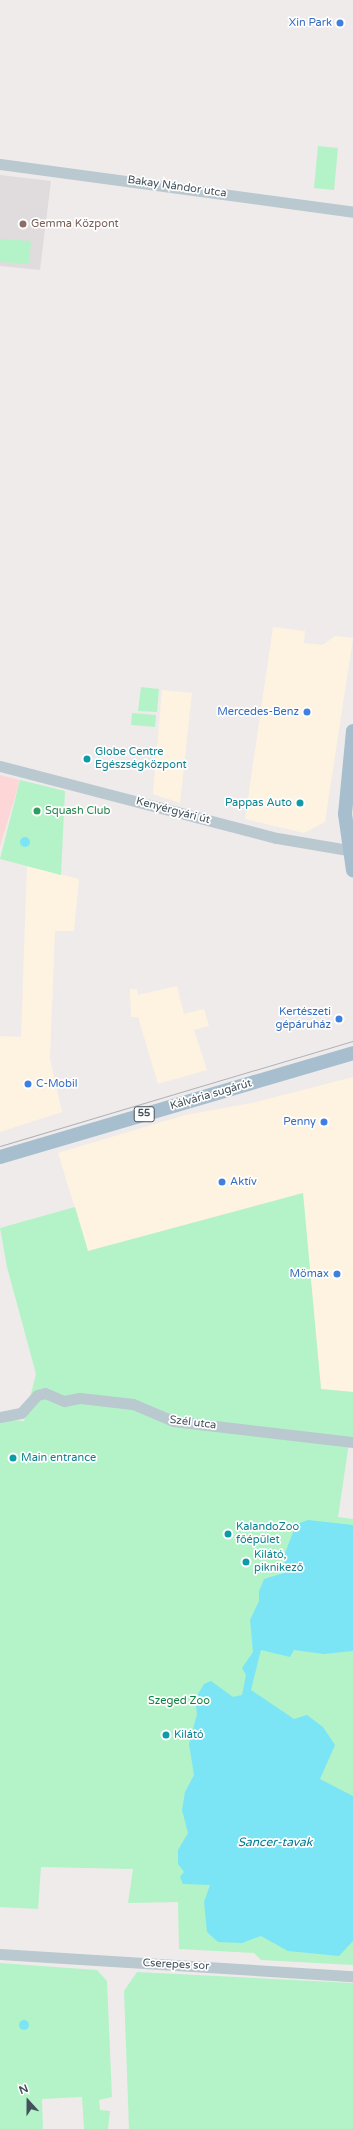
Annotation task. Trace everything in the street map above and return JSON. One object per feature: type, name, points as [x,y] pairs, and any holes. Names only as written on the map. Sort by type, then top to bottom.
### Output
[{"type":"main road","points":[[353,731],[345,791],[348,850],[353,870]]},
{"type":"main road","name":"Kálvária sugárút","points":[[0,1157],[353,1053]]},
{"type":"main road","points":[[331,1060],[353,1060]]},
{"type":"street","name":"Bakay Nándor utca","points":[[0,164],[353,212]]},
{"type":"street","name":"Kenyérgyári út","points":[[0,766],[277,838],[348,850]]},
{"type":"street","name":"Szél utca","points":[[0,1417],[21,1414],[37,1395],[45,1393],[64,1401],[80,1398],[133,1404],[173,1421],[353,1442]]},
{"type":"street","name":"Cserepes sor","points":[[0,1954],[353,1976]]},
{"type":"shaded area","name":"Gemma Központ","points":[[0,175],[51,181],[40,270],[0,266]]},
{"type":"shaded area","name":"Pappas Auto","points":[[273,627],[305,631],[304,643],[323,645],[335,636],[353,638],[325,822],[304,833],[245,819]]},
{"type":"shaded area","points":[[162,690],[192,693],[180,803],[153,794]]},
{"type":"shaded area","points":[[0,775],[20,780],[0,847]]},
{"type":"shaded area","name":"C-Mobil","points":[[27,866],[79,879],[74,931],[55,931],[50,1059],[62,1112],[0,1132],[0,1036],[21,1037]]},
{"type":"shaded area","points":[[177,986],[184,1014],[204,1009],[209,1026],[194,1030],[207,1070],[158,1084],[138,1017],[131,1017],[130,989],[137,989],[138,995]]},
{"type":"shaded area","points":[[353,1077],[353,1392],[321,1389],[303,1193],[88,1251],[58,1153],[185,1115],[252,1103]]},
{"type":"green space","points":[[318,146],[338,148],[334,190],[314,188]]},
{"type":"green space","points":[[0,239],[31,241],[29,264],[0,262]]},
{"type":"green space","points":[[141,687],[159,689],[157,712],[138,711]]},
{"type":"green space","points":[[132,713],[156,715],[155,727],[131,725]]},
{"type":"green space","name":"Squash Club","points":[[20,780],[65,791],[61,875],[0,859]]},
{"type":"green space","name":"Szeged Zoo","points":[[303,1193],[321,1389],[353,1392],[353,1440],[349,1443],[338,1517],[353,1519],[353,1965],[261,1960],[254,1953],[179,1949],[178,1902],[128,1903],[133,1869],[41,1867],[38,1909],[0,1907],[0,1419],[24,1421],[36,1374],[7,1267],[0,1228],[75,1207],[88,1251]]},
{"type":"green space","points":[[0,1963],[97,1970],[107,1981],[112,2097],[99,2100],[100,2110],[110,2111],[108,2129],[84,2129],[82,2097],[42,2099],[43,2129],[0,2129]]},
{"type":"green space","points":[[137,1972],[353,1983],[353,2129],[129,2129],[124,1991]]},
{"type":"water","points":[[23,837],[27,837],[29,838],[29,846],[23,847],[20,844],[20,840]]},
{"type":"water","name":"Sancer-tavak","points":[[308,1520],[353,1525],[353,1651],[324,1654],[294,1650],[290,1657],[261,1650],[251,1690],[294,1719],[307,1715],[323,1727],[335,1745],[320,1779],[353,1796],[353,1941],[339,1956],[288,1951],[261,1936],[242,1943],[218,1942],[207,1932],[204,1902],[210,1885],[183,1884],[180,1877],[184,1872],[178,1864],[178,1850],[188,1833],[182,1810],[185,1792],[194,1775],[189,1744],[197,1714],[195,1699],[204,1684],[211,1681],[233,1697],[242,1695],[246,1675],[242,1668],[253,1652],[250,1620],[259,1601],[259,1591],[264,1579],[284,1573],[285,1553],[294,1530],[297,1524]]},
{"type":"water","points":[[22,2020],[26,2020],[28,2021],[28,2029],[22,2030],[19,2027],[19,2023]]},
{"type":"tram line","points":[[0,1146],[353,1041]]},
{"type":"place","name":"Xin Park","points":[[340,23]]},
{"type":"place","name":"Gemma Központ","points":[[23,224]]},
{"type":"place","name":"Mercedes-Benz","points":[[307,712]]},
{"type":"place","name":"Globe Centre Egészségközpont","points":[[87,759]]},
{"type":"place","name":"Pappas Auto","points":[[300,803]]},
{"type":"place","name":"Squash Club","points":[[37,811]]},
{"type":"place","name":"Kertészeti gépáruház","points":[[339,1019]]},
{"type":"place","name":"C-Mobil","points":[[28,1084]]},
{"type":"place","name":"Penny","points":[[324,1122]]},
{"type":"place","name":"Aktív","points":[[222,1182]]},
{"type":"place","name":"Mömax","points":[[337,1274]]},
{"type":"place","name":"Main entrance","points":[[13,1458]]},
{"type":"place","name":"KalandoZoo főépület","points":[[228,1534]]},
{"type":"place","name":"Kilátó, piknikező","points":[[246,1562]]},
{"type":"place","name":"Kilátó","points":[[166,1735]]}]
